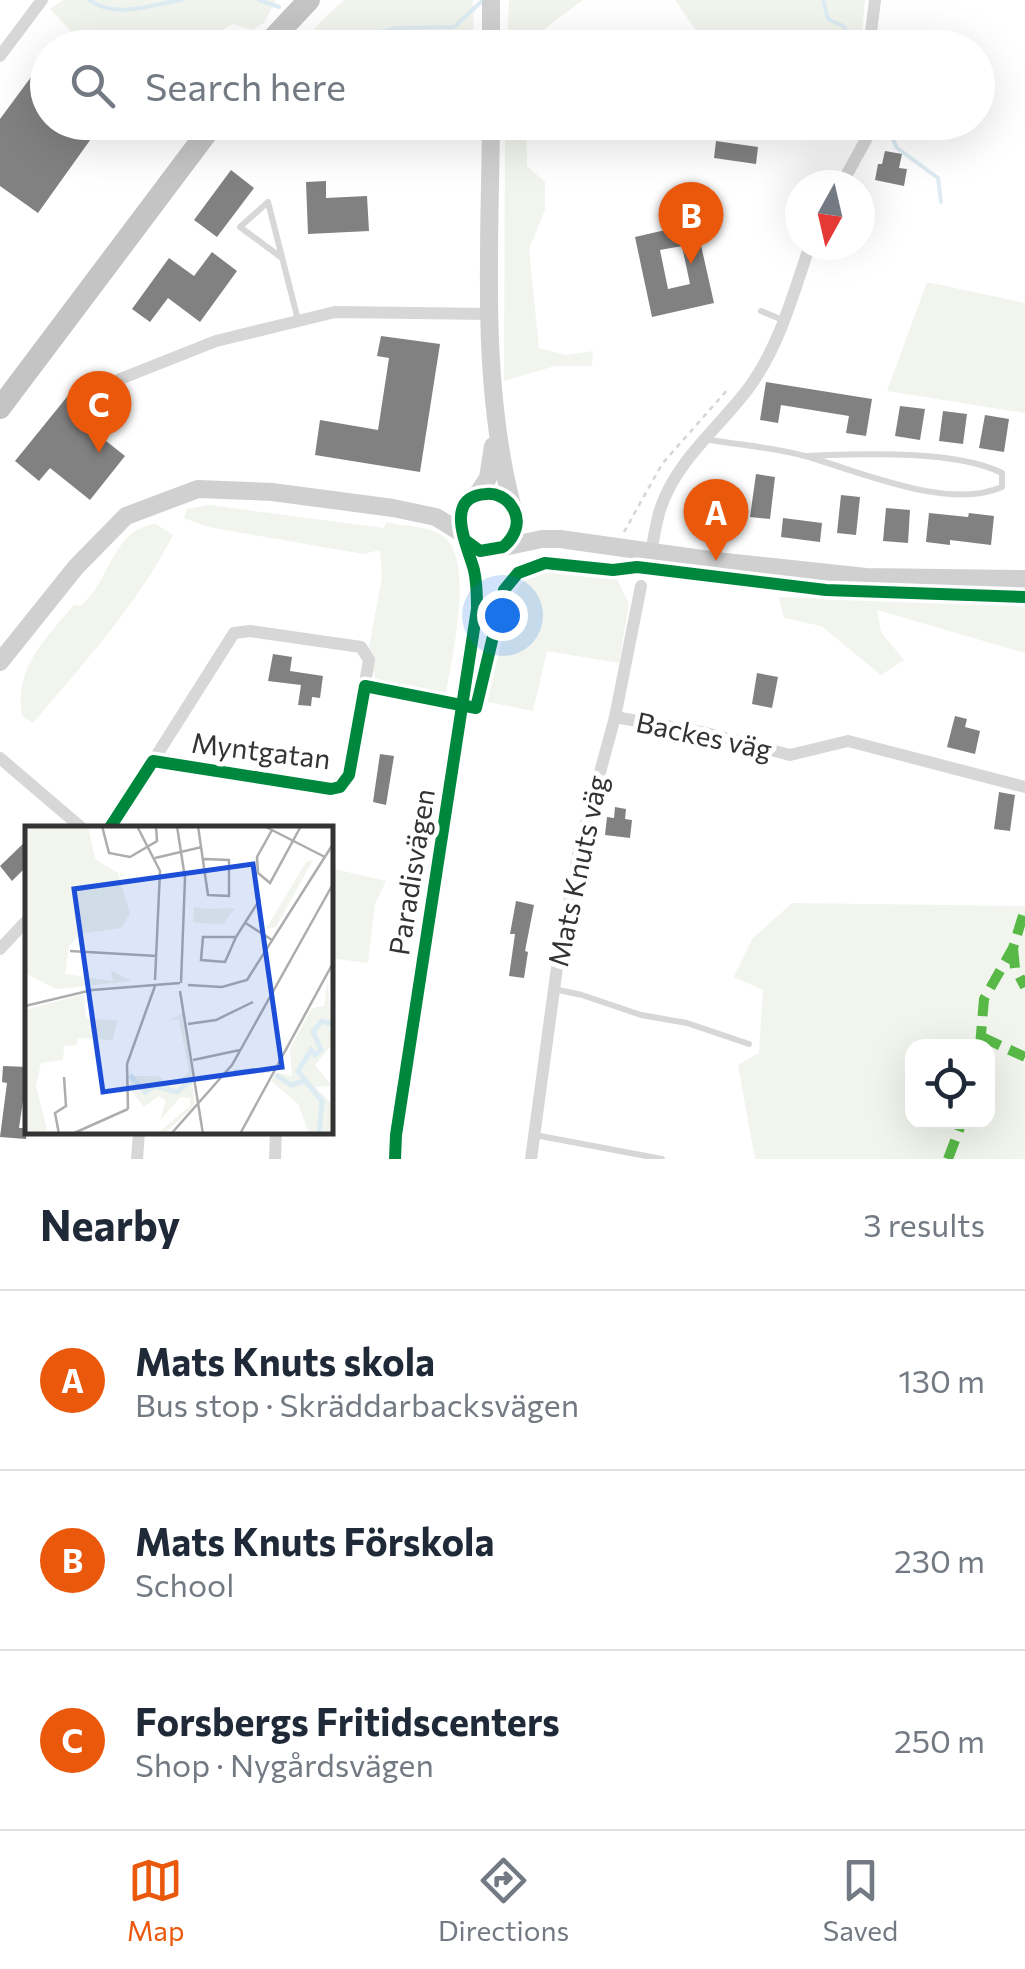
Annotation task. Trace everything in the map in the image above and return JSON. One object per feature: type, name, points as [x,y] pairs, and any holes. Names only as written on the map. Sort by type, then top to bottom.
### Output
[{"type":"highway","points":[[287,30],[309,0]]},
{"type":"highway","points":[[291,30],[322,0]]},
{"type":"highway","points":[[0,388],[196,140]]},
{"type":"highway","points":[[0,408],[197,140]]},
{"type":"street","points":[[0,56],[42,0]]},
{"type":"street","points":[[491,0],[491,30]]},
{"type":"street","points":[[871,30],[874,0]]},
{"type":"street","points":[[491,140],[490,314],[495,410],[515,534],[501,549]]},
{"type":"street","points":[[849,170],[866,140]]},
{"type":"street","points":[[651,552],[661,506],[678,473],[754,381],[784,320],[805,260]]},
{"type":"street","points":[[110,382],[216,341],[335,312],[490,314]]},
{"type":"street","points":[[463,536],[460,515],[488,478],[495,410]]},
{"type":"street","points":[[0,662],[76,567],[126,516],[198,489],[272,492],[394,508],[446,521],[480,551],[560,539],[866,577],[1025,579]]},
{"type":"street","points":[[394,508],[433,507],[496,495],[534,528],[560,539]]},
{"type":"street","name":"Paradisvägen","points":[[463,536],[478,594]]},
{"type":"street","name":"Paradisvägen","points":[[395,1159],[478,594],[484,568],[501,549]]},
{"type":"street","name":"Mats Knuts väg","points":[[531,1159],[554,988],[580,846],[615,717],[641,586]]},
{"type":"street","name":"Myntgatan","points":[[111,826],[234,633],[250,631],[361,647],[369,660],[348,775],[340,787],[331,789],[154,761]]},
{"type":"street","name":"Backes väg","points":[[615,717],[706,733],[790,755],[848,741],[1025,787]]},
{"type":"street","points":[[0,758],[80,826]]},
{"type":"street","points":[[0,949],[25,923]]},
{"type":"street","points":[[137,1159],[139,1134]]},
{"type":"street","points":[[274,1159],[276,1134]]},
{"type":"lane","points":[[282,258],[240,227],[268,202],[298,321]]},
{"type":"lane","points":[[762,311],[784,320]]},
{"type":"lane","points":[[704,439],[804,456],[909,487],[989,493],[1002,487],[1004,480],[1002,473],[991,468],[949,460],[888,454],[804,456]]},
{"type":"lane","points":[[554,988],[749,1044]]},
{"type":"lane","points":[[532,1134],[662,1159]]},
{"type":"path","points":[[636,506],[662,464],[728,389]]},
{"type":"shaded area","points":[[63,0],[276,0],[264,23],[252,30],[233,24],[222,30],[70,30],[50,9]]},
{"type":"shaded area","points":[[344,0],[473,0],[474,30],[314,30]]},
{"type":"shaded area","points":[[509,0],[583,0],[543,30],[508,30]]},
{"type":"shaded area","points":[[675,0],[865,0],[862,30],[696,30]]},
{"type":"shaded area","points":[[505,140],[526,140],[527,166],[545,182],[545,210],[529,249],[539,348],[566,355],[593,351],[592,366],[555,366],[504,381]]},
{"type":"shaded area","points":[[927,282],[1025,303],[1025,413],[887,391]]},
{"type":"shaded area","points":[[209,505],[384,528],[386,522],[440,534],[451,545],[459,584],[446,693],[375,680],[369,648],[382,577],[380,550],[363,554],[208,527],[184,518],[187,509]]},
{"type":"shaded area","points":[[156,524],[173,535],[143,585],[109,633],[33,723],[22,716],[23,683],[43,642],[74,605],[80,606],[90,596],[120,546],[141,528]]},
{"type":"shaded area","points":[[538,569],[616,577],[629,604],[619,663],[547,651],[533,711],[488,702],[509,594]]},
{"type":"shaded area","points":[[779,597],[1025,605],[1025,653],[877,610],[881,632],[904,660],[881,675],[821,626],[784,618]]},
{"type":"shaded area","points":[[332,868],[386,881],[375,904],[368,963],[332,958]]},
{"type":"shaded area","points":[[792,903],[1025,906],[1025,1159],[755,1159],[738,1065],[759,1053],[763,990],[734,977],[752,939]]},
{"type":"building","points":[[30,78],[30,140],[90,140],[38,213],[0,186],[0,119]]},
{"type":"building","points":[[716,141],[758,147],[756,164],[714,158]]},
{"type":"building","points":[[885,151],[902,154],[899,168],[907,169],[904,186],[875,180],[878,164],[882,164]]},
{"type":"building","points":[[231,170],[254,188],[217,237],[194,220]]},
{"type":"building","points":[[326,181],[326,198],[367,196],[369,231],[308,234],[306,182]]},
{"type":"building","points":[[696,223],[714,303],[652,317],[635,237]],"holes":[[[682,246],[690,284],[668,289],[660,250]]]},
{"type":"building","points":[[212,252],[237,271],[200,322],[168,298],[150,322],[132,309],[169,258],[194,276]]},
{"type":"building","points":[[381,336],[440,344],[420,472],[315,455],[320,420],[378,430],[389,358],[377,356]]},
{"type":"building","points":[[766,382],[872,399],[866,436],[846,433],[849,416],[781,405],[778,423],[760,420]]},
{"type":"building","points":[[75,387],[97,405],[82,422],[125,456],[90,500],[50,468],[39,481],[15,461]]},
{"type":"building","points":[[900,406],[925,409],[920,440],[895,436]]},
{"type":"building","points":[[943,411],[967,414],[963,444],[939,441]]},
{"type":"building","points":[[985,415],[1009,419],[1004,452],[979,448]]},
{"type":"building","points":[[756,474],[775,477],[770,519],[750,517]]},
{"type":"building","points":[[841,495],[860,497],[856,535],[837,533]]},
{"type":"building","points":[[886,508],[910,510],[908,543],[883,541]]},
{"type":"building","points":[[929,513],[994,516],[991,545],[950,540],[950,545],[926,542]]},
{"type":"building","points":[[783,518],[822,523],[820,542],[781,537]]},
{"type":"building","points":[[273,654],[292,657],[290,671],[323,676],[320,698],[312,697],[311,706],[298,705],[301,685],[268,681]]},
{"type":"building","points":[[757,673],[778,677],[772,708],[752,704]]},
{"type":"building","points":[[955,716],[967,719],[965,727],[980,731],[975,754],[947,747]]},
{"type":"building","points":[[380,754],[394,756],[386,805],[373,802]]},
{"type":"building","points":[[999,792],[1015,795],[1010,831],[994,829]]},
{"type":"building","points":[[615,807],[626,809],[625,819],[632,820],[630,838],[605,835],[607,817],[614,818]]},
{"type":"building","points":[[25,842],[25,868],[12,881],[0,866]]},
{"type":"building","points":[[516,901],[534,905],[524,978],[509,976]]},
{"type":"building","points":[[3,1066],[25,1067],[19,1128],[25,1128],[26,1139],[0,1137],[7,1083],[2,1082]]},
{"type":"waterway","points":[[89,0],[123,10],[182,0]]},
{"type":"waterway","points":[[259,0],[279,7]]},
{"type":"waterway","points":[[389,30],[454,27],[483,0]]},
{"type":"waterway","points":[[823,0],[828,19],[845,30]]},
{"type":"waterway","points":[[893,140],[897,148],[938,178],[941,202]]},
{"type":"marked path","points":[[981,1039],[984,999],[1013,948],[1025,909]]},
{"type":"marked path","points":[[1013,948],[1015,968],[1025,987]]},
{"type":"marked path","points":[[982,1037],[1025,1057]]},
{"type":"marked path","points":[[948,1159],[959,1129]]},
{"type":"cycle path","points":[[395,1159],[477,609],[475,575],[464,537],[461,524],[461,513],[473,497],[486,494],[494,494],[510,504],[517,523],[503,547],[480,551],[465,540]]},
{"type":"cycle path","points":[[111,826],[153,761],[331,789],[340,787],[349,775],[365,686],[476,708],[504,590],[518,573],[545,563],[613,570],[637,567],[826,590],[1025,597]]},
{"type":"place","name":"Mats Knuts Förskola","points":[[691,264]]},
{"type":"place","name":"Forsbergs Fritidscenters","points":[[99,453]]},
{"type":"place","name":"Mats Knuts skola","points":[[716,561]]}]
